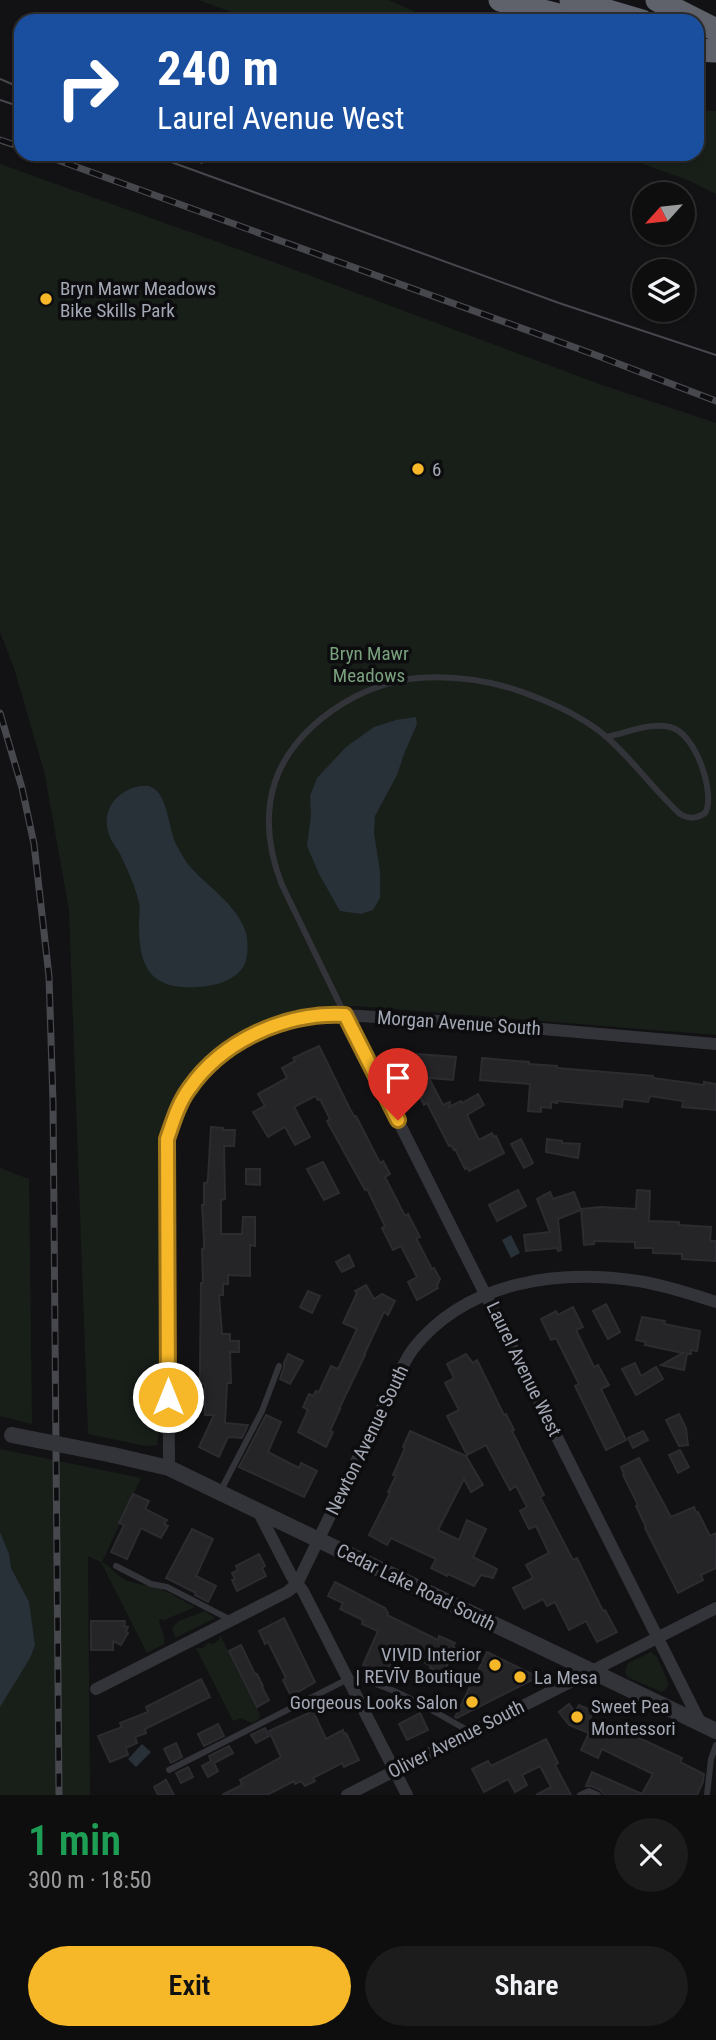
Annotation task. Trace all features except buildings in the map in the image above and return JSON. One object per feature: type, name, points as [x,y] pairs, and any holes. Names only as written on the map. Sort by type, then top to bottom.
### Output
[{"type":"highway","points":[[500,0],[555,14]]},
{"type":"highway","points":[[571,0],[618,14]]},
{"type":"highway","points":[[657,0],[685,14]]},
{"type":"highway","points":[[689,0],[716,17]]},
{"type":"street","name":"Morgan Avenue South","points":[[169,1468],[167,1139],[175,1114],[188,1090],[204,1069],[233,1045],[278,1025],[309,1016],[328,1014],[485,1024],[716,1044]]},
{"type":"street","name":"Laurel Avenue West","points":[[345,1015],[701,1724]]},
{"type":"street","name":"Newton Avenue South","points":[[298,1584],[412,1350],[431,1329],[463,1306],[486,1294],[513,1285],[548,1279],[638,1281],[716,1302]]},
{"type":"street","name":"Cedar Lake Road South","points":[[6,1433],[169,1468],[716,1731]]},
{"type":"street","points":[[258,1511],[292,1577],[303,1591],[407,1795]]},
{"type":"street","points":[[96,1689],[298,1584]]},
{"type":"street","name":"Oliver Avenue South","points":[[347,1795],[716,1608]]},
{"type":"lane","points":[[345,1015],[282,885],[269,839],[270,808],[275,781],[298,742],[314,724],[357,696],[387,684],[416,678],[455,677],[485,681],[538,698],[569,712],[606,737],[680,814],[688,818],[698,817],[715,804],[710,771],[701,751],[687,736],[673,727],[655,725],[606,737]]},
{"type":"lane","points":[[220,1492],[262,1411],[279,1366]]},
{"type":"lane","points":[[116,1566],[151,1584],[167,1587],[231,1620]]},
{"type":"lane","points":[[169,1770],[348,1679],[359,1678],[382,1687],[470,1732]]},
{"type":"lane","points":[[707,1795],[711,1759],[716,1745]]},
{"type":"lane","points":[[708,1786],[716,1786]]},
{"type":"lane","points":[[580,1795],[589,1791],[598,1795]]},
{"type":"green space","points":[[199,0],[389,0],[420,14],[237,14]]},
{"type":"green space","points":[[704,108],[716,111],[716,194],[636,161],[704,161]]},
{"type":"green space","name":"Bryn Mawr Meadows","points":[[0,164],[287,267],[602,385],[716,423],[716,1035],[332,1006],[289,1012],[263,1020],[238,1032],[216,1048],[196,1067],[179,1089],[158,1141],[157,1445],[145,1446],[88,1434],[69,910],[45,775],[15,671],[0,632]]},
{"type":"green space","points":[[0,1168],[29,1179],[32,1424],[0,1416]]},
{"type":"green space","points":[[0,1449],[141,1478],[102,1562],[124,1579],[155,1587],[195,1607],[164,1620],[159,1619],[164,1644],[147,1653],[101,1562],[88,1556],[90,1795],[0,1795]]},
{"type":"green space","points":[[205,1611],[215,1618],[175,1638],[172,1628],[179,1621]]},
{"type":"green space","points":[[220,1635],[260,1714],[259,1719],[252,1723],[241,1718],[233,1721],[196,1648],[203,1648],[208,1643],[213,1644],[219,1640]]},
{"type":"green space","points":[[651,1652],[657,1657],[668,1682],[662,1692],[627,1677],[625,1672],[628,1663]]},
{"type":"shaded area","points":[[416,717],[417,724],[397,775],[375,816],[380,898],[373,910],[361,914],[340,911],[307,846],[311,815],[310,796],[317,778],[346,747],[374,727]]},
{"type":"shaded area","points":[[149,786],[157,791],[165,805],[175,841],[185,859],[229,905],[245,930],[248,945],[246,961],[237,974],[226,981],[215,985],[181,987],[158,980],[145,964],[141,953],[139,902],[128,871],[110,837],[107,822],[114,801],[125,791]]},
{"type":"shaded area","points":[[511,1235],[520,1253],[511,1258],[502,1240]]},
{"type":"shaded area","points":[[0,1532],[9,1554],[11,1568],[29,1602],[35,1645],[0,1707]]},
{"type":"shaded area","points":[[142,1744],[151,1752],[136,1767],[128,1759]]},
{"type":"tram line","points":[[0,79],[14,85]]},
{"type":"tram line","points":[[0,100],[14,105]]},
{"type":"tram line","points":[[168,161],[559,303],[716,355]]},
{"type":"tram line","points":[[197,161],[202,163]]},
{"type":"railway","points":[[0,140],[14,145]]},
{"type":"railway","points":[[60,161],[716,401]]},
{"type":"railway","points":[[0,713],[22,788],[34,844],[49,976],[53,1102],[59,1795]]},
{"type":"place","name":"Bryn Mawr Meadows Bike Skills Park","points":[[46,299]]},
{"type":"place","name":"6","points":[[418,469]]},
{"type":"place","name":"VIVID Interior | REVĪV Boutique","points":[[495,1665]]},
{"type":"place","name":"La Mesa","points":[[520,1677]]},
{"type":"place","name":"Gorgeous Looks Salon","points":[[472,1702]]},
{"type":"place","name":"Sweet Pea Montessori","points":[[577,1717]]},
{"type":"route","points":[[168,1397],[167,1139],[175,1114],[204,1069],[233,1045],[249,1036],[309,1016],[345,1015],[398,1120]]}]
